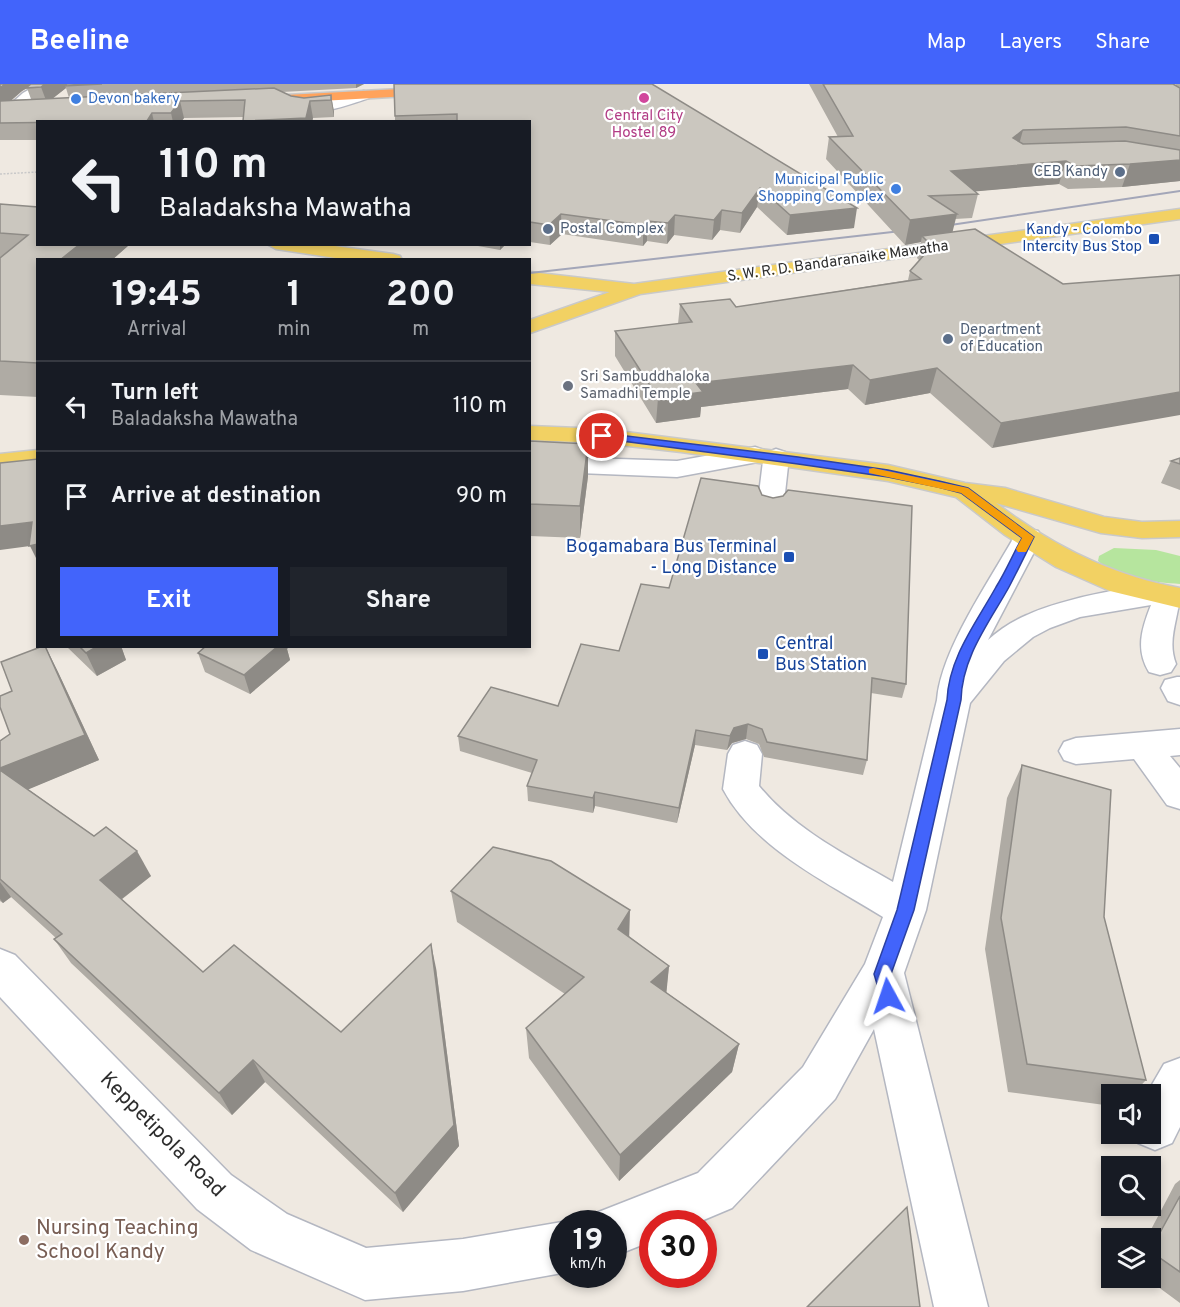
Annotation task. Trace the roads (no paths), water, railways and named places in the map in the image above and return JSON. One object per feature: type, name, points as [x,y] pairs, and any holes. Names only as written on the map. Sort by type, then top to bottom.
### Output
[{"type":"highway","points":[[364,95],[456,90]]},
{"type":"highway","points":[[5,112],[30,111]]},
{"type":"main road","name":"S. W. R. D. Bandaranaike Mawatha","points":[[638,289],[1180,214]]},
{"type":"main road","points":[[1126,222],[1180,228]]},
{"type":"main road","points":[[291,246],[378,258]]},
{"type":"main road","points":[[531,278],[638,289]]},
{"type":"main road","points":[[531,344],[590,327],[719,279]]},
{"type":"main road","points":[[531,289],[602,300]]},
{"type":"main road","points":[[531,327],[638,289]]},
{"type":"main road","points":[[531,433],[602,436],[888,473],[964,491],[1005,496],[1101,525],[1142,530],[1180,529]]},
{"type":"main road","points":[[0,462],[36,457]]},
{"type":"main road","points":[[964,491],[1028,537],[1097,577],[1168,596]]},
{"type":"main road","points":[[1028,537],[1146,544],[1180,549]]},
{"type":"street","points":[[5,112],[48,84]]},
{"type":"street","points":[[275,99],[301,108],[341,105],[364,95]]},
{"type":"street","points":[[531,464],[677,469],[765,456],[771,502]]},
{"type":"street","points":[[627,1226],[715,1191],[819,1083],[883,974],[906,910],[954,700],[954,683],[963,657],[1028,537]]},
{"type":"street","points":[[954,700],[1004,643],[1031,624],[1073,609],[1168,596],[1158,629],[1156,657],[1174,675]]},
{"type":"street","points":[[1076,751],[1180,742]]},
{"type":"street","points":[[1143,745],[1180,795]]},
{"type":"street","points":[[745,754],[741,789],[755,807],[805,850],[906,910]]},
{"type":"street","name":"Keppetipola Road","points":[[0,968],[214,1192],[269,1232],[365,1274],[464,1265],[549,1250]]},
{"type":"street","points":[[883,974],[961,1307]]},
{"type":"street","points":[[1161,1115],[1180,1080]]},
{"type":"railway","points":[[937,227],[1180,191]]},
{"type":"railway","points":[[531,273],[910,230]]},
{"type":"place","name":"Central City Hostel 89","points":[[644,98]]},
{"type":"place","name":"Devon bakery","points":[[76,99]]},
{"type":"place","name":"CEB Kandy","points":[[1120,172]]},
{"type":"place","name":"Municipal Public Shopping Complex","points":[[896,189]]},
{"type":"place","name":"Postal Complex","points":[[548,229]]},
{"type":"place","name":"Kandy - Colombo Intercity Bus Stop","points":[[1154,239]]},
{"type":"place","name":"Department of Education","points":[[948,339]]},
{"type":"place","name":"Sri Sambuddhaloka Samadhi Temple","points":[[568,386]]},
{"type":"place","name":"Bogamabara Bus Terminal - Long Distance","points":[[789,557]]},
{"type":"place","name":"Central Bus Station","points":[[763,654]]},
{"type":"place","name":"Nursing Teaching School Kandy","points":[[24,1240]]}]
